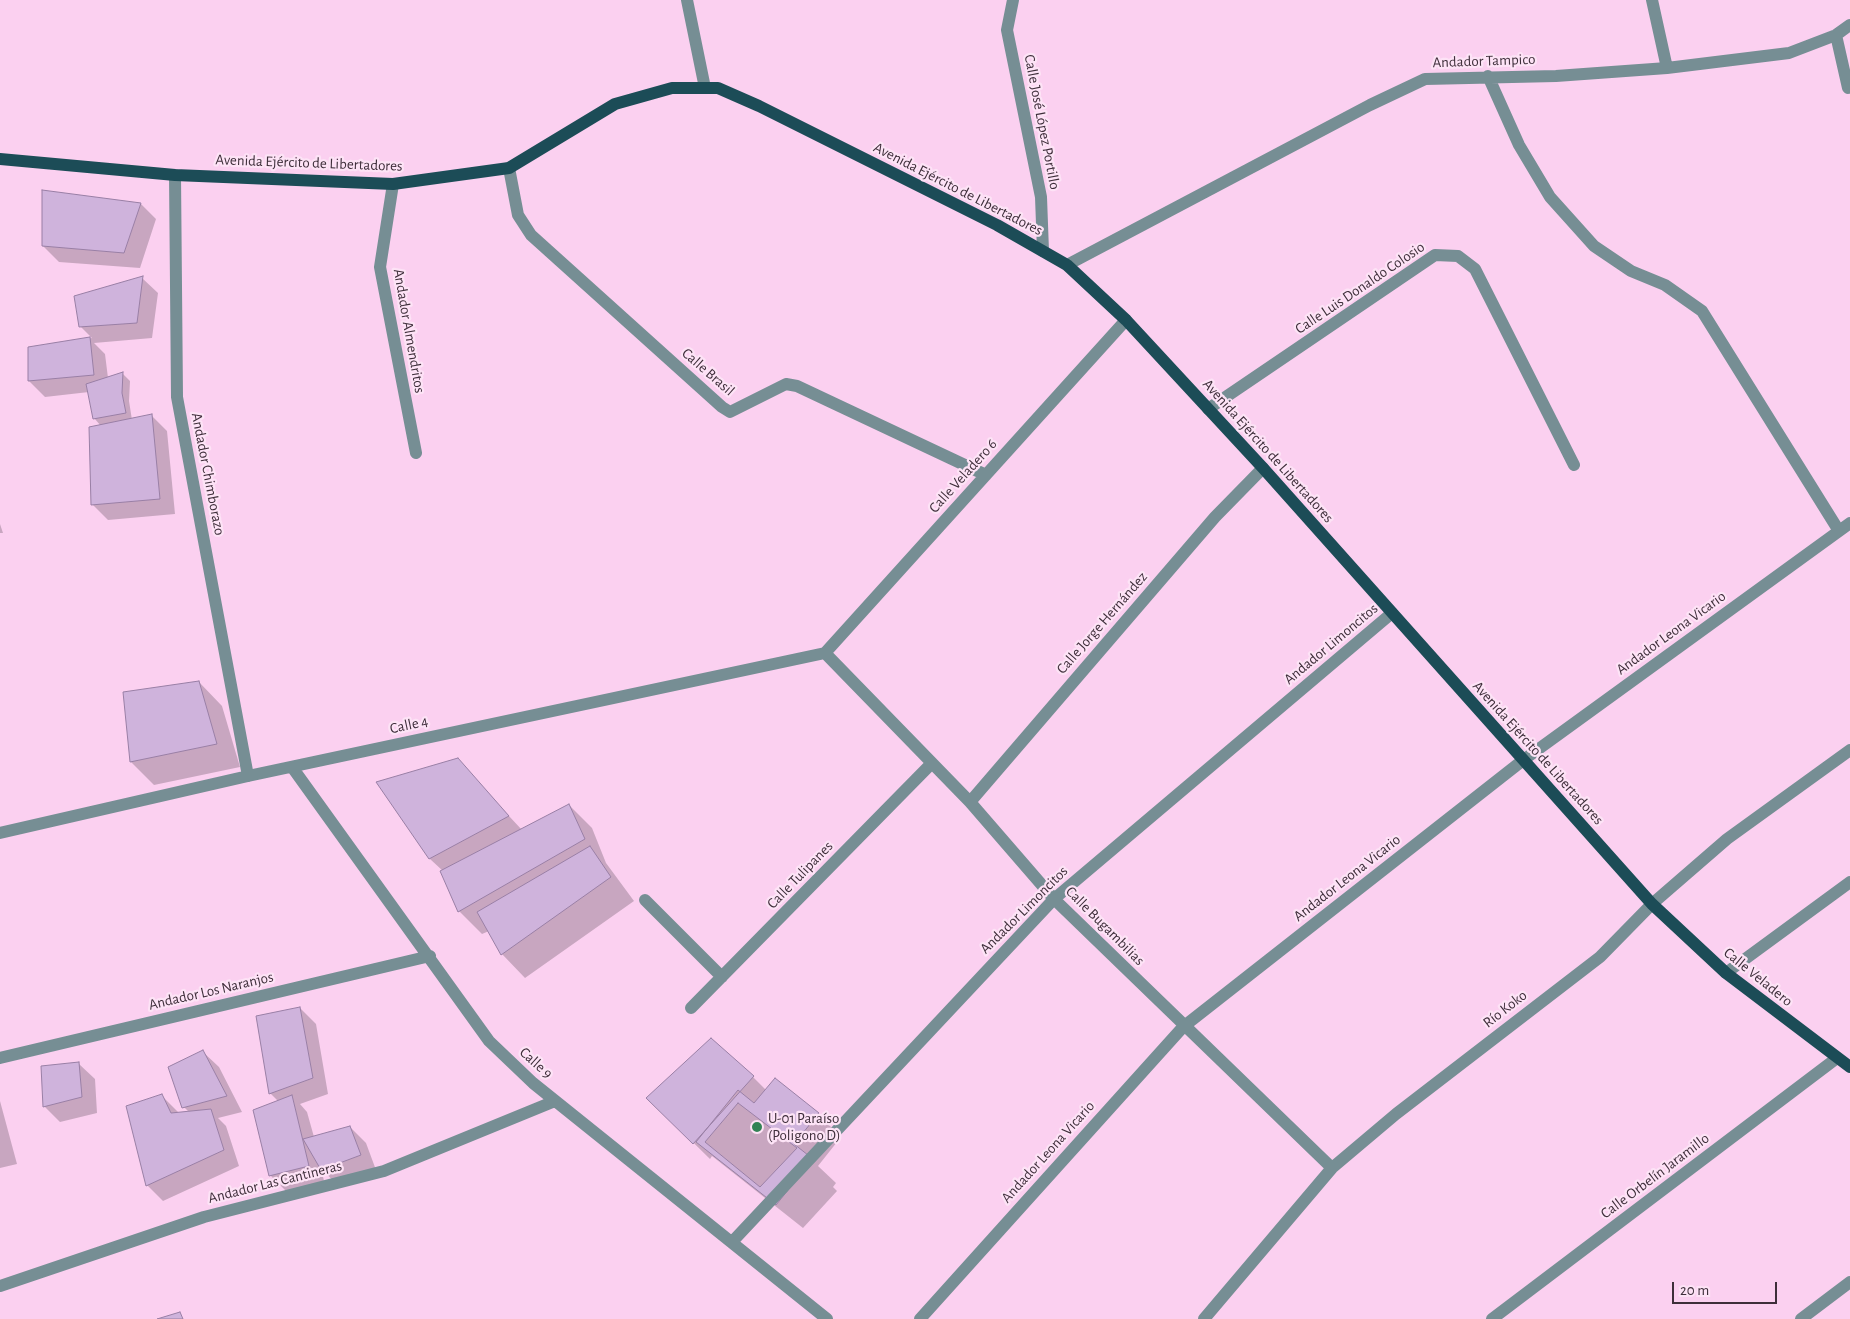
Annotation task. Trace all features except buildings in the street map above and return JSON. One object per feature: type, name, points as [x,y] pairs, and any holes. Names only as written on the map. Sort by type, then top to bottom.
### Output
[{"type":"main road","name":"Avenida Ejército de Libertadores","points":[[0,159],[175,175],[393,184],[509,168],[615,104],[672,88],[718,88],[759,106],[997,225],[1067,265],[1126,320],[1263,468],[1522,761],[1652,904]]},
{"type":"main road","name":"Calle Veladero","points":[[1652,904],[1726,974],[1850,1068]]},
{"type":"street","points":[[687,0],[705,88]]},
{"type":"street","name":"Calle José López Portillo","points":[[1014,0],[1007,30],[1041,197],[1043,251]]},
{"type":"street","points":[[1652,0],[1667,68]]},
{"type":"street","name":"Andador Tampico","points":[[1067,265],[1370,105],[1425,79],[1488,76],[1556,76],[1667,68],[1789,53],[1836,35],[1850,25]]},
{"type":"street","points":[[1836,35],[1848,88]]},
{"type":"street","points":[[1488,76],[1519,145],[1545,190],[1594,246],[1631,271],[1665,285],[1702,311],[1845,527]]},
{"type":"street","name":"Calle Brasil","points":[[509,168],[518,215],[531,235],[722,407],[730,412],[786,384],[797,386],[986,475]]},
{"type":"street","name":"Andador Chimborazo","points":[[175,175],[177,397],[248,776]]},
{"type":"street","name":"Andador Almendritos","points":[[393,184],[380,267],[416,453]]},
{"type":"street","name":"Calle Luis Donaldo Colosio","points":[[1208,409],[1434,255],[1458,256],[1475,269],[1574,465]]},
{"type":"street","name":"Calle Veladero 6","points":[[825,653],[1126,320]]},
{"type":"street","name":"Calle Jorge Hernández","points":[[970,802],[1215,517],[1263,468]]},
{"type":"street","name":"Andador Leona Vicario","points":[[920,1319],[1183,1027],[1522,761],[1845,527]]},
{"type":"street","name":"Andador Limoncitos","points":[[732,1242],[1054,898],[1392,613]]},
{"type":"street","name":"Calle 4","points":[[0,834],[248,776],[825,653]]},
{"type":"street","name":"Calle Bugambilias","points":[[825,653],[970,802],[1054,898],[1183,1027],[1332,1168]]},
{"type":"street","name":"Río Koko","points":[[1204,1319],[1332,1168],[1404,1108],[1600,957],[1652,904],[1727,839],[1850,750]]},
{"type":"street","name":"Calle Tulipanes","points":[[691,1008],[932,763]]},
{"type":"street","name":"Calle 9","points":[[292,767],[430,956],[489,1041],[533,1083],[827,1319]]},
{"type":"street","points":[[1726,974],[1850,882]]},
{"type":"street","points":[[645,900],[722,976]]},
{"type":"street","name":"Andador Los Naranjos","points":[[0,1058],[430,956]]},
{"type":"street","name":"Calle Orbelín Jaramillo","points":[[1492,1319],[1837,1058]]},
{"type":"street","name":"Andador Las Cantineras","points":[[0,1286],[204,1218],[384,1171],[555,1101]]},
{"type":"street","points":[[1801,1319],[1850,1282]]},
{"type":"place","name":"U-01 Paraíso (Poligono D)","points":[[757,1127]]}]
